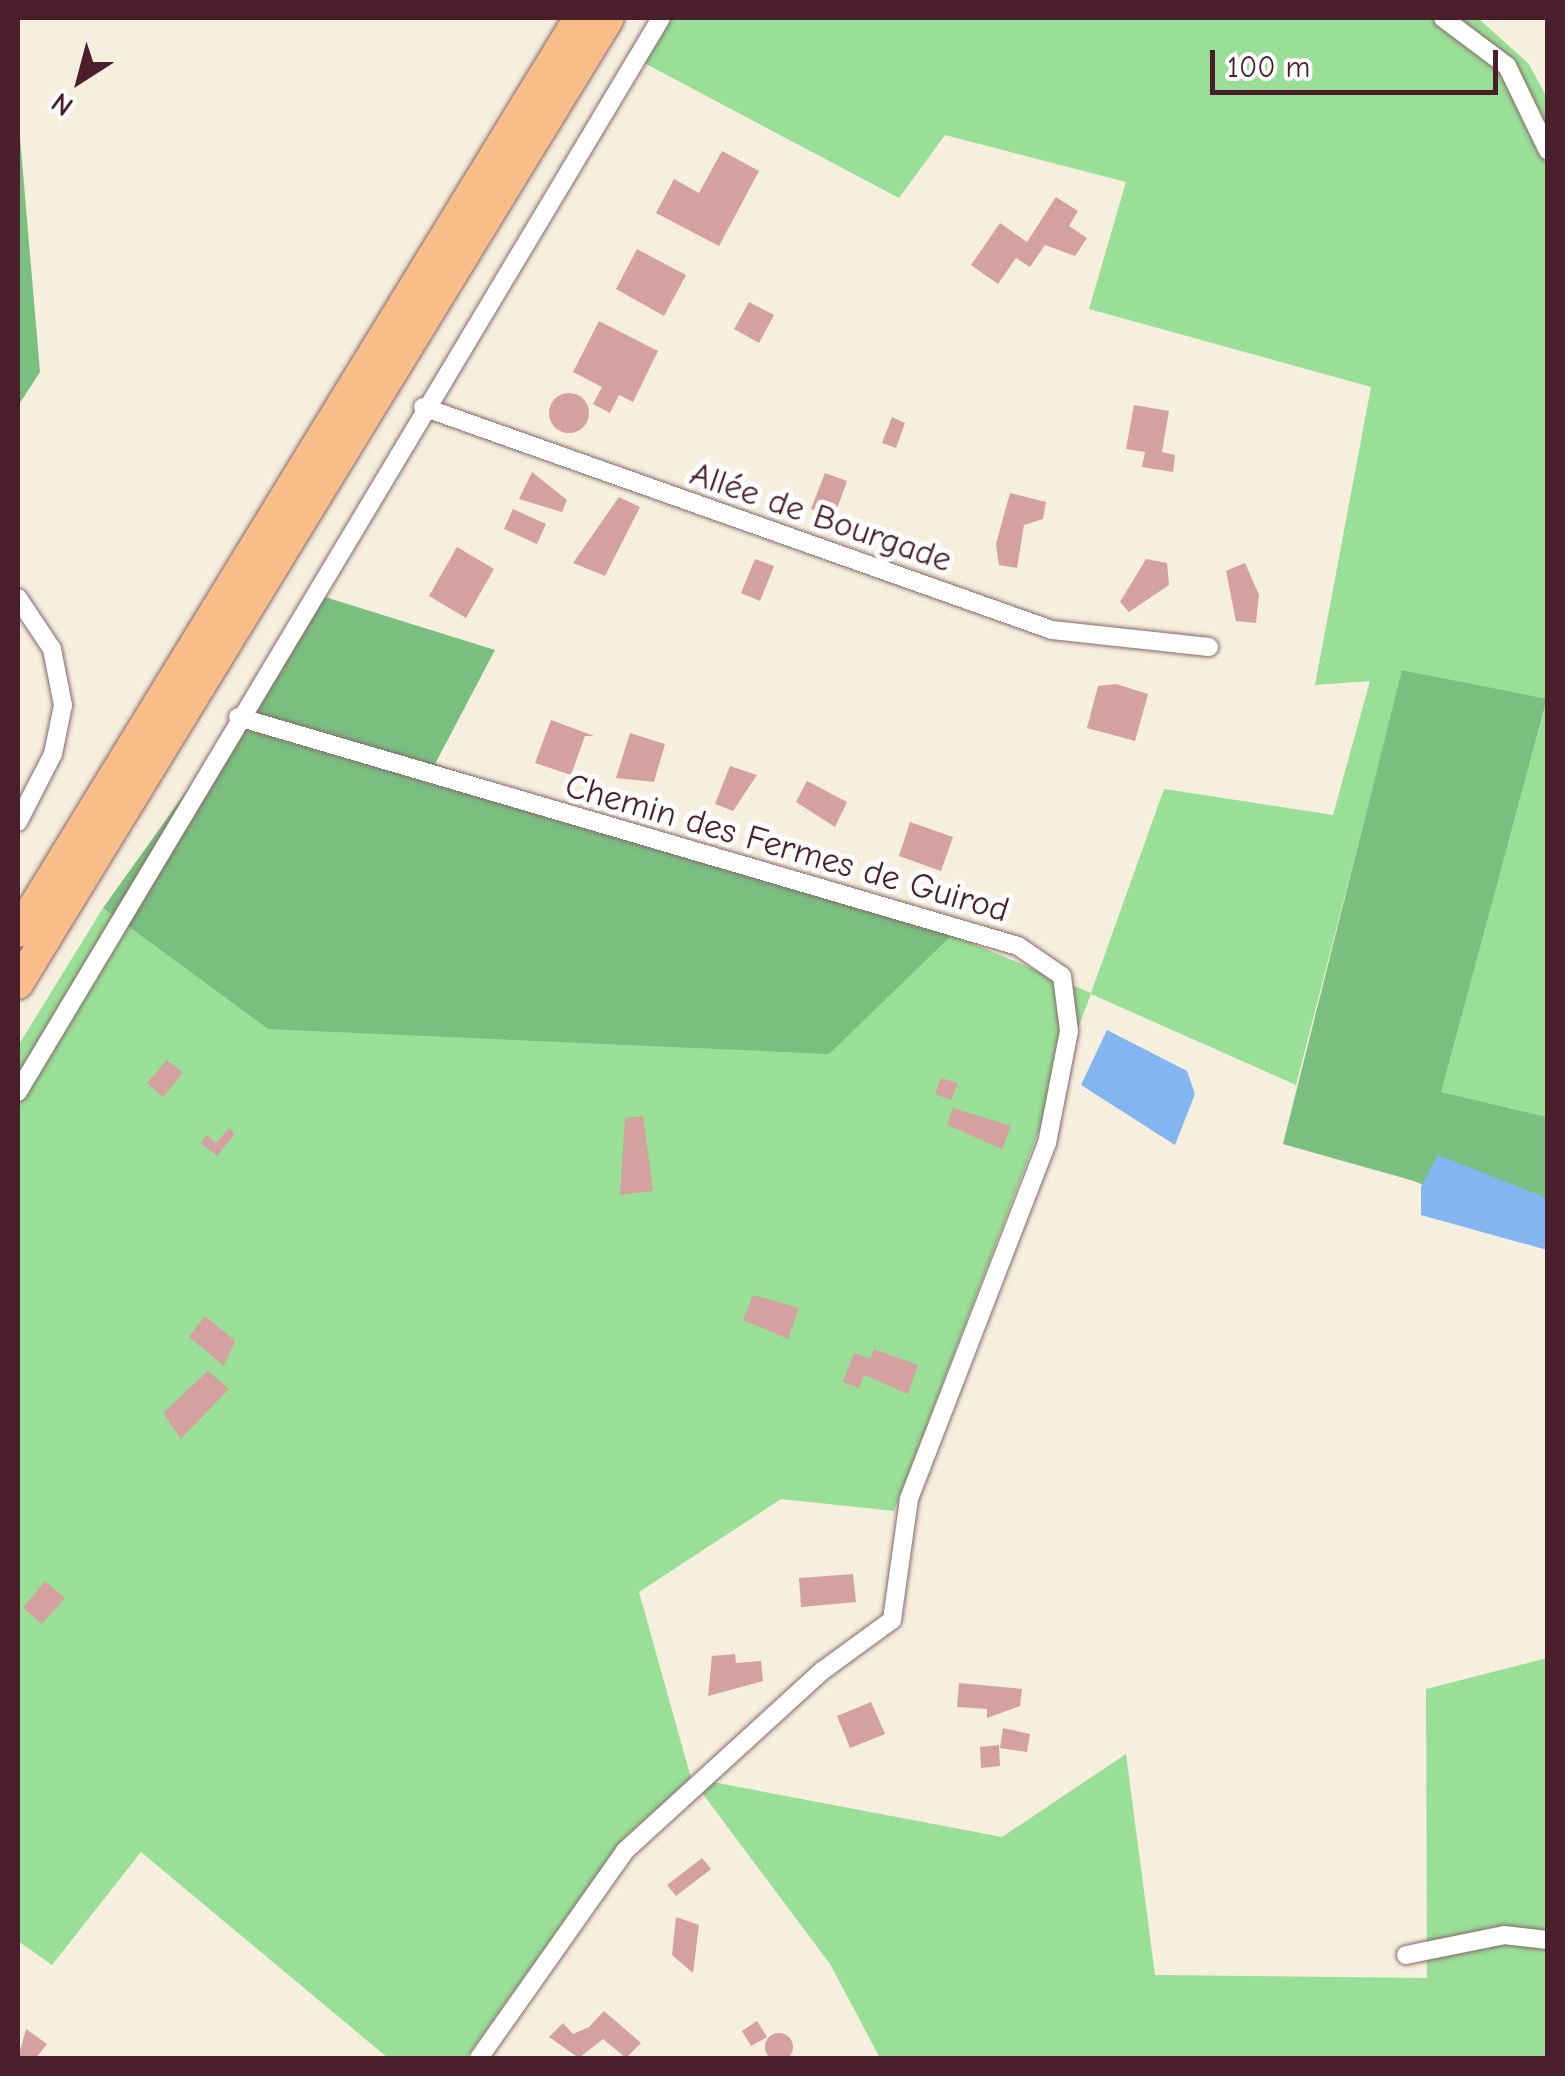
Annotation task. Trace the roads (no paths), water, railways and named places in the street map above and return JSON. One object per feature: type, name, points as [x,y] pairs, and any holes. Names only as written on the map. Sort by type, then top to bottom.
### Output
[{"type":"highway","points":[[18,932],[580,18]]},
{"type":"highway","points":[[18,984],[609,18]]},
{"type":"street","points":[[18,1092],[423,406],[661,18]]},
{"type":"street","points":[[1443,18],[1508,66],[1548,151]]},
{"type":"street","name":"Allée de Bourgade","points":[[423,406],[783,542],[1052,630],[1210,647]]},
{"type":"street","points":[[18,598],[40,624],[64,705],[54,754],[18,822]]},
{"type":"street","name":"Chemin des Fermes de Guirod","points":[[238,718],[485,798],[1018,946],[1062,976],[1069,1031],[1047,1143],[910,1499],[892,1620],[822,1671],[626,1851],[479,2058]]},
{"type":"street","points":[[1406,1955],[1504,1934],[1548,1940]]},
{"type":"water","points":[[1107,1030],[1187,1071],[1195,1094],[1175,1145],[1081,1085]]},
{"type":"water","points":[[1438,1155],[1547,1198],[1547,1250],[1421,1215],[1421,1187]]}]
